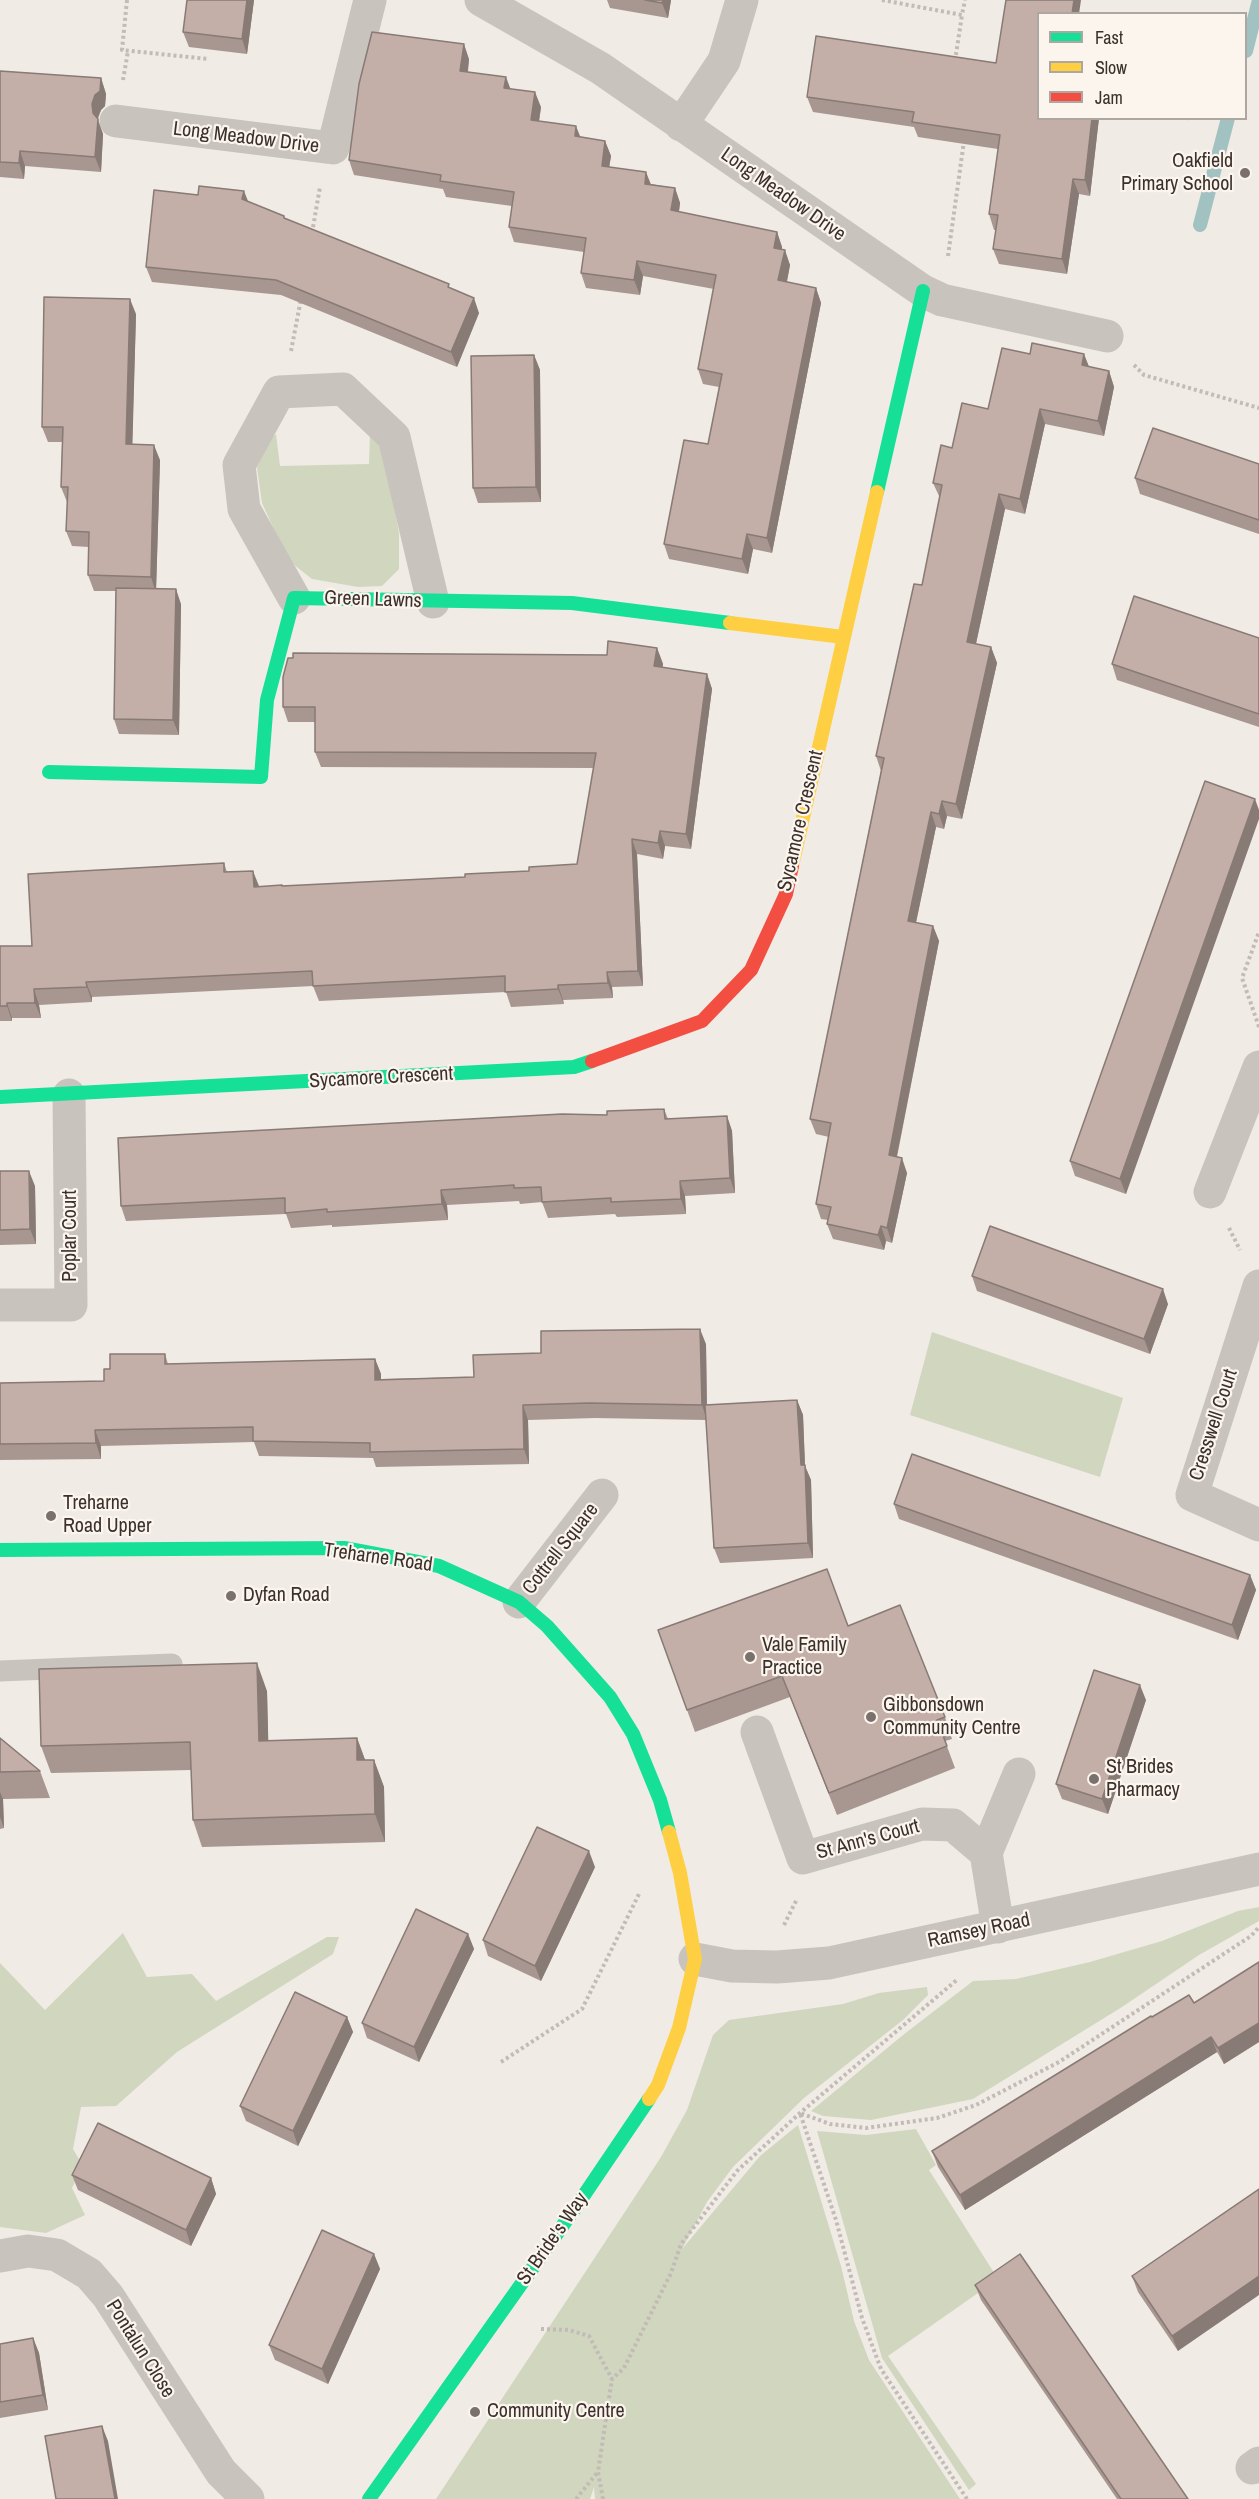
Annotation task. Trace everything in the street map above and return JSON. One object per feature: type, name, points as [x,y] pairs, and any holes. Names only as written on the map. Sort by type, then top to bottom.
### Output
[{"type":"street","name":"Long Meadow Drive","points":[[116,121],[333,148],[370,0]]},
{"type":"street","name":"Long Meadow Drive","points":[[481,0],[600,68],[932,295],[1107,336]]},
{"type":"street","points":[[681,125],[724,61],[742,0]]},
{"type":"street","name":"Sycamore Crescent","points":[[0,1097],[574,1067],[702,1021],[751,970],[786,894],[843,637],[932,295]]},
{"type":"street","points":[[49,772],[261,777],[267,700],[294,598],[244,509],[239,465],[279,392],[343,389],[394,437],[433,602]]},
{"type":"street","name":"Green Lawns","points":[[294,598],[573,603],[843,637]]},
{"type":"street","points":[[1210,1192],[1259,1067]]},
{"type":"street","name":"Poplar Court","points":[[0,1305],[71,1305],[69,1095]]},
{"type":"street","name":"Cresswell Court","points":[[1259,1286],[1192,1495],[1259,1525]]},
{"type":"street","name":"Cottrell Square","points":[[519,1602],[602,1495]]},
{"type":"street","name":"Treharne Road","points":[[0,1550],[344,1548],[439,1566],[519,1602],[546,1626],[610,1697],[633,1734],[660,1800],[680,1873],[695,1959]]},
{"type":"street","name":"St Ann's Court","points":[[757,1732],[803,1858],[922,1824],[953,1825],[987,1853]]},
{"type":"street","points":[[998,1928],[987,1853],[1018,1774]]},
{"type":"street","name":"Ramsey Road","points":[[695,1959],[732,1966],[766,1967],[830,1963],[1259,1869]]},
{"type":"street","name":"St Bride's Way","points":[[369,2499],[598,2175],[658,2085],[679,2028],[695,1959]]},
{"type":"street","name":"Pontalun Close","points":[[0,2256],[28,2251],[57,2255],[89,2274],[108,2296],[221,2472],[248,2499]]},
{"type":"lane","points":[[0,1671],[172,1664]]},
{"type":"path","points":[[127,0],[122,50],[208,59]]},
{"type":"path","points":[[882,0],[962,15]]},
{"type":"path","points":[[954,69],[965,0]]},
{"type":"path","points":[[932,295],[965,138]]},
{"type":"path","points":[[311,239],[326,147]]},
{"type":"path","points":[[279,392],[294,341],[301,296]]},
{"type":"path","points":[[1107,336],[1144,375],[1259,408]]},
{"type":"path","points":[[1259,932],[1242,978],[1259,1028]]},
{"type":"path","points":[[1210,1192],[1259,1286]]},
{"type":"path","points":[[501,2061],[582,2009],[642,1889]]},
{"type":"path","points":[[800,2113],[830,2124],[866,2128],[937,2118],[976,2105],[1059,2062],[1251,1936],[1259,1928]]},
{"type":"path","points":[[612,2379],[624,2368],[671,2273],[681,2244],[737,2171],[800,2113],[961,1977]]},
{"type":"path","points":[[800,2113],[836,2220],[862,2318],[881,2369],[967,2499]]},
{"type":"path","points":[[542,2329],[568,2330],[589,2336],[612,2379],[598,2472],[603,2499]]},
{"type":"path","points":[[576,2499],[598,2472]]},
{"type":"green space","points":[[370,432],[385,450],[399,534],[399,569],[382,586],[358,587],[312,579],[288,560],[262,503],[257,467],[269,440],[276,434],[280,466],[369,464]]},
{"type":"green space","points":[[932,1332],[1123,1398],[1100,1477],[910,1415]]},
{"type":"green space","points":[[1259,1907],[1259,1921],[1199,1955],[1122,2007],[973,2099],[871,2120],[823,2116],[811,2111],[973,1981],[1016,1979],[1090,1962],[1162,1941],[1238,1911]]},
{"type":"green space","points":[[123,1933],[147,1977],[192,1974],[216,2001],[327,1937],[339,1937],[333,1954],[177,2052],[116,2106],[81,2107],[73,2149],[83,2166],[72,2188],[85,2215],[46,2233],[0,2227],[0,1963],[45,2010]]},
{"type":"green space","points":[[927,1987],[928,1995],[903,2020],[804,2098],[733,2167],[707,2202],[682,2249],[760,2156],[798,2125],[841,2266],[854,2321],[869,2360],[960,2499],[595,2499],[594,2487],[590,2499],[436,2499],[661,2157],[687,2110],[713,2035],[729,2020],[843,2004],[879,1993]]},
{"type":"green space","points":[[916,2129],[936,2165],[929,2170],[998,2279],[888,2356],[976,2484],[969,2490],[882,2358],[817,2131],[866,2135]]},
{"type":"building","points":[[187,0],[247,0],[242,39],[183,32]]},
{"type":"building","points":[[645,0],[663,0],[662,3]]},
{"type":"building","points":[[1006,0],[1074,0],[1072,12],[1037,12],[1037,120],[1092,120],[1085,180],[1073,179],[1062,259],[993,249],[998,215],[989,214],[1000,135],[912,122],[914,112],[807,97],[816,36],[996,63]]},
{"type":"building","points":[[372,32],[464,44],[460,71],[506,77],[504,88],[535,92],[531,120],[576,126],[575,136],[605,141],[602,166],[646,172],[645,184],[675,188],[671,210],[777,232],[774,248],[785,250],[778,280],[816,288],[767,538],[747,534],[742,559],[664,544],[684,440],[708,444],[722,374],[698,369],[716,275],[637,261],[634,280],[581,273],[586,238],[509,227],[514,192],[440,181],[441,175],[349,160],[359,84]]},
{"type":"building","points":[[0,71],[101,78],[100,91],[95,95],[92,104],[93,113],[98,119],[95,157],[20,151],[19,163],[0,162]]},
{"type":"building","points":[[199,186],[244,191],[242,199],[449,284],[448,287],[474,298],[451,352],[276,280],[146,267],[154,190],[198,195]]},
{"type":"building","points":[[44,297],[130,299],[126,444],[154,445],[151,577],[88,575],[89,532],[66,531],[68,487],[61,487],[63,427],[42,427]]},
{"type":"building","points":[[1032,343],[1084,354],[1082,365],[1109,371],[1098,421],[1040,409],[1020,499],[999,494],[967,642],[991,647],[956,804],[942,801],[939,814],[931,812],[908,921],[933,926],[889,1155],[902,1158],[887,1228],[881,1226],[878,1235],[827,1224],[831,1207],[816,1204],[831,1123],[810,1119],[884,758],[876,756],[914,584],[922,585],[942,485],[933,483],[941,445],[952,448],[962,403],[988,409],[1002,348],[1030,354]]},
{"type":"building","points":[[534,355],[536,487],[473,488],[471,356]]},
{"type":"building","points":[[1153,428],[1259,464],[1259,520],[1135,478]]},
{"type":"building","points":[[116,588],[176,589],[173,720],[114,719]]},
{"type":"building","points":[[1134,596],[1259,638],[1259,714],[1112,664]]},
{"type":"building","points":[[608,641],[657,648],[654,666],[707,674],[686,834],[660,831],[658,843],[632,839],[638,971],[607,972],[608,983],[558,985],[558,989],[505,992],[505,976],[313,986],[312,971],[86,982],[87,987],[34,989],[35,1003],[7,1003],[7,1006],[0,1006],[0,946],[32,946],[28,874],[224,863],[224,872],[253,871],[254,887],[465,877],[465,874],[529,871],[529,867],[577,864],[596,753],[315,752],[315,707],[283,707],[283,677],[288,658],[293,658],[293,653],[607,655]]},
{"type":"building","points":[[1205,781],[1255,799],[1120,1179],[1070,1161]]},
{"type":"building","points":[[664,1109],[665,1119],[727,1116],[730,1178],[680,1181],[681,1199],[611,1202],[611,1198],[542,1202],[541,1187],[514,1188],[514,1185],[441,1190],[442,1204],[327,1212],[327,1209],[285,1213],[285,1198],[121,1206],[118,1138],[562,1114],[607,1115],[607,1111]]},
{"type":"building","points":[[0,1171],[29,1171],[30,1229],[0,1230]]},
{"type":"building","points":[[990,1226],[1163,1289],[1144,1339],[972,1276]]},
{"type":"building","points":[[700,1329],[702,1405],[589,1403],[523,1405],[524,1449],[370,1452],[370,1443],[253,1441],[253,1427],[95,1430],[96,1443],[0,1444],[0,1383],[104,1381],[104,1369],[110,1369],[110,1354],[165,1354],[165,1364],[375,1359],[375,1380],[474,1377],[473,1355],[541,1353],[541,1331]]},
{"type":"building","points":[[797,1400],[801,1465],[805,1465],[808,1543],[714,1548],[705,1405]]},
{"type":"building","points":[[912,1454],[1250,1575],[1232,1625],[894,1504]]},
{"type":"building","points":[[827,1569],[848,1626],[900,1605],[945,1717],[937,1720],[947,1746],[829,1793],[782,1676],[687,1710],[658,1630]]},
{"type":"building","points":[[257,1663],[259,1741],[357,1738],[357,1760],[374,1760],[375,1814],[193,1820],[190,1742],[41,1746],[39,1669]]},
{"type":"building","points":[[1094,1670],[1140,1685],[1102,1799],[1056,1784]]},
{"type":"building","points":[[0,1738],[40,1771],[0,1772]]},
{"type":"building","points":[[537,1827],[589,1851],[535,1966],[483,1940]]},
{"type":"building","points":[[416,1909],[468,1934],[414,2047],[362,2023]]},
{"type":"building","points":[[1259,1962],[1259,2023],[1218,2048],[1211,2037],[960,2195],[932,2151],[1151,2016],[1189,1995],[1194,2003]]},
{"type":"building","points":[[295,1992],[347,2017],[293,2131],[240,2106]]},
{"type":"building","points":[[98,2123],[211,2178],[186,2230],[72,2175]]},
{"type":"building","points":[[1259,2189],[1259,2276],[1172,2336],[1132,2276]]},
{"type":"building","points":[[322,2230],[374,2254],[322,2369],[269,2345]]},
{"type":"building","points":[[1020,2254],[1188,2499],[1121,2499],[975,2285]]},
{"type":"building","points":[[33,2338],[43,2395],[0,2402],[0,2344]]},
{"type":"building","points":[[102,2426],[115,2499],[56,2499],[45,2436]]},
{"type":"waterway","points":[[1247,47],[1259,0]]},
{"type":"waterway","points":[[1200,225],[1227,120]]},
{"type":"traffic: fast","points":[[877,492],[923,291]]},
{"type":"traffic: fast","points":[[49,772],[261,777],[267,700],[294,598],[572,603],[730,623]]},
{"type":"traffic: fast","points":[[0,1097],[574,1067],[592,1061]]},
{"type":"traffic: fast","points":[[0,1550],[344,1548],[439,1566],[519,1602],[547,1626],[610,1697],[633,1734],[660,1800],[669,1832]]},
{"type":"traffic: fast","points":[[369,2499],[578,2204],[649,2099]]},
{"type":"traffic: slow","points":[[792,866],[877,492]]},
{"type":"traffic: slow","points":[[730,623],[843,637]]},
{"type":"traffic: slow","points":[[649,2099],[658,2085],[679,2028],[695,1959],[680,1873],[669,1832]]},
{"type":"traffic: jam","points":[[592,1061],[702,1021],[751,970],[786,894],[792,866]]},
{"type":"place","name":"Oakfield Primary School","points":[[1245,173]]},
{"type":"place","name":"Treharne Road Upper","points":[[51,1516]]},
{"type":"place","name":"Dyfan Road","points":[[231,1596]]},
{"type":"place","name":"Vale Family Practice","points":[[750,1657]]},
{"type":"place","name":"Gibbonsdown Community Centre","points":[[871,1717]]},
{"type":"place","name":"St Brides Pharmacy","points":[[1094,1779]]},
{"type":"place","name":"Community Centre","points":[[475,2412]]}]
